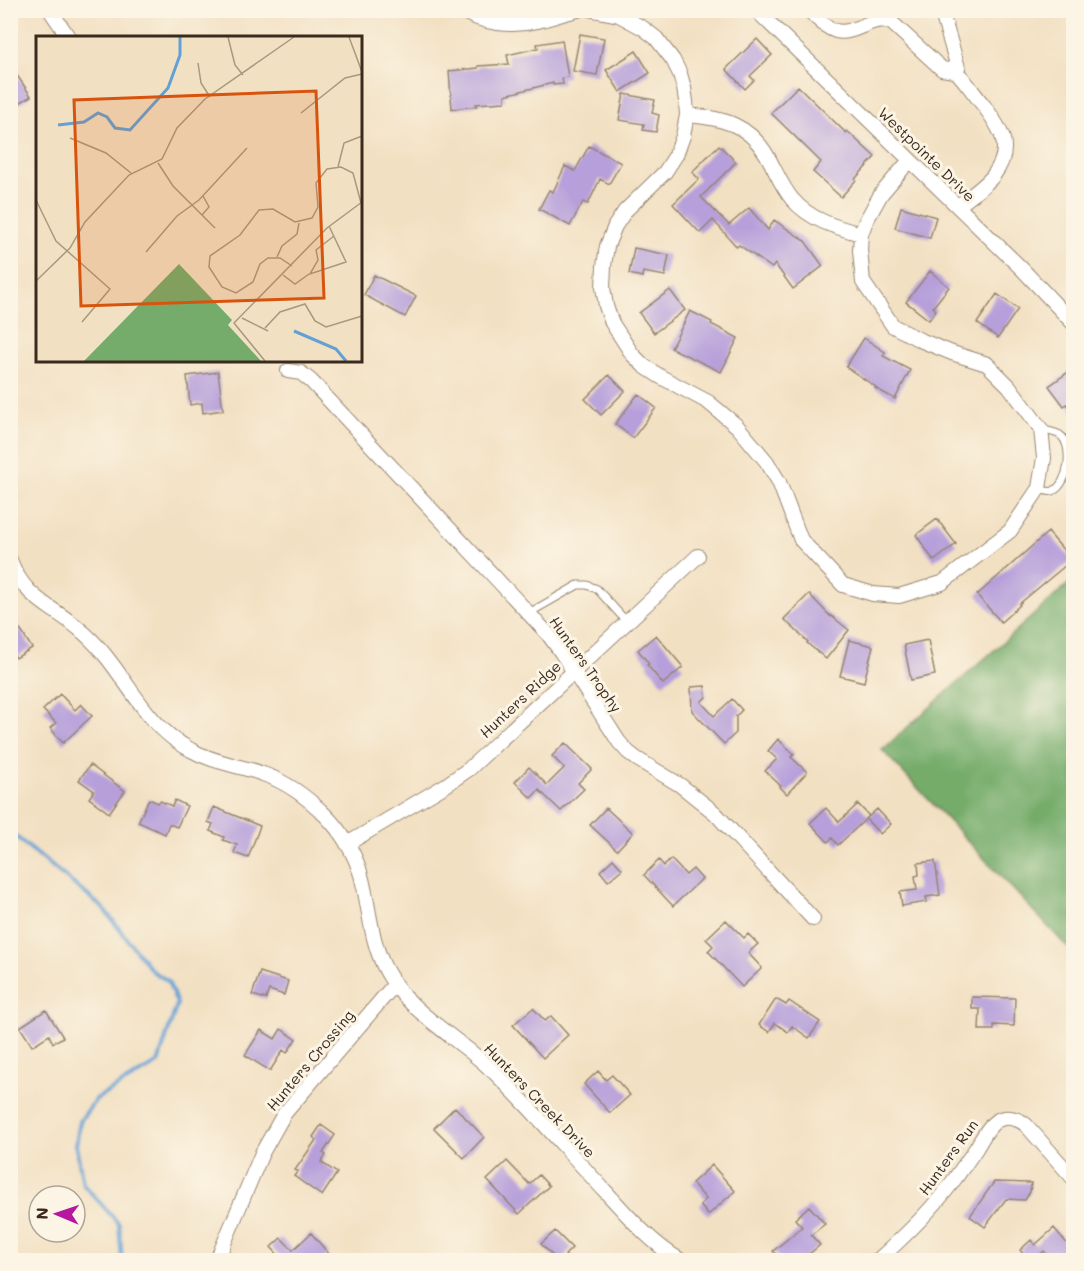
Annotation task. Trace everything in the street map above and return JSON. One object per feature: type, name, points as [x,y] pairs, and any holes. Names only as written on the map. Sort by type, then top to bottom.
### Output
[{"type":"street","points":[[50,10],[68,36]]},
{"type":"street","points":[[460,10],[494,23],[516,24],[538,21],[578,10]]},
{"type":"street","points":[[593,10],[619,15],[630,20],[656,38],[665,48],[680,74],[687,115],[676,155],[665,172],[625,211],[615,226],[607,246],[603,287],[612,323],[632,354],[644,366],[708,402],[737,426],[752,443],[779,482],[801,540],[843,585],[873,594],[899,596],[942,584],[1010,531],[1040,488],[1044,458],[1041,429],[1009,386],[987,364],[952,353],[893,326],[863,282],[860,258],[861,234],[886,187],[909,160]]},
{"type":"street","name":"Westpointe Drive","points":[[756,10],[1022,269],[1074,324]]},
{"type":"street","points":[[809,10],[829,29],[838,32],[886,20],[942,69],[955,70]]},
{"type":"street","points":[[941,10],[958,68],[955,70]]},
{"type":"street","points":[[955,70],[997,123],[1004,149],[1004,156],[993,177],[958,206]]},
{"type":"street","points":[[687,115],[731,122],[742,128],[761,147],[783,187],[803,210],[827,224],[861,234]]},
{"type":"street","name":"Hunters Trophy","points":[[288,371],[301,373],[311,381],[548,634],[628,752],[703,802],[813,919]]},
{"type":"street","name":"Hunters Ridge","points":[[347,844],[458,777],[479,760],[698,556]]},
{"type":"street","name":"Hunters Creek Drive","points":[[10,560],[15,574],[34,597],[82,631],[105,653],[145,711],[167,734],[206,758],[278,779],[296,790],[327,818],[347,844],[360,872],[375,943],[394,985],[422,1014],[470,1051],[508,1085],[645,1235],[680,1260]]},
{"type":"street","name":"Hunters Crossing","points":[[217,1260],[262,1153],[284,1114],[394,985]]},
{"type":"street","name":"Hunters Run","points":[[878,1260],[919,1223],[966,1164],[991,1125],[1001,1119],[1014,1118],[1026,1125],[1074,1179]]},
{"type":"lane","points":[[1040,488],[1048,491],[1059,486],[1065,477],[1069,458],[1061,436],[1041,429]]},
{"type":"lane","points":[[529,613],[578,585],[587,585],[597,589],[627,622]]},
{"type":"green space","points":[[1073,580],[1073,953],[882,750]]},
{"type":"building","points":[[580,34],[604,38],[597,75],[573,71]]},
{"type":"building","points":[[757,39],[772,55],[750,76],[754,80],[745,89],[726,69]]},
{"type":"building","points":[[562,40],[568,77],[562,78],[563,84],[553,85],[553,83],[505,95],[505,102],[476,104],[477,106],[452,109],[449,71],[509,64],[507,55],[538,48],[537,44]]},
{"type":"building","points":[[636,51],[650,73],[620,92],[606,70]]},
{"type":"building","points":[[10,65],[31,96],[10,109]]},
{"type":"building","points":[[798,86],[846,133],[847,131],[875,157],[841,197],[813,172],[821,162],[771,113]]},
{"type":"building","points":[[624,94],[655,100],[652,113],[659,115],[656,132],[643,130],[644,124],[619,120]]},
{"type":"building","points":[[719,145],[736,162],[701,197],[729,225],[749,208],[768,230],[774,220],[805,241],[823,266],[793,289],[775,264],[772,268],[739,245],[737,247],[713,220],[700,233],[673,204],[699,179],[692,172]]},
{"type":"building","points":[[589,146],[621,163],[609,184],[600,179],[588,204],[583,202],[570,226],[539,209],[549,190],[553,192],[565,166],[575,171]]},
{"type":"building","points":[[901,207],[936,217],[930,238],[895,228]]},
{"type":"building","points":[[634,248],[669,255],[665,276],[643,272],[642,277],[629,274]]},
{"type":"building","points":[[930,271],[949,287],[933,307],[936,310],[929,320],[906,302]]},
{"type":"building","points":[[374,275],[416,296],[405,317],[364,295]]},
{"type":"building","points":[[670,290],[685,310],[654,333],[639,313]]},
{"type":"building","points":[[997,294],[1018,309],[998,338],[977,323]]},
{"type":"building","points":[[690,311],[738,338],[721,372],[671,348]]},
{"type":"building","points":[[864,338],[885,352],[883,356],[910,370],[895,399],[846,367]]},
{"type":"building","points":[[1074,368],[1074,414],[1067,404],[1064,406],[1049,386]]},
{"type":"building","points":[[218,372],[223,410],[203,413],[202,403],[190,405],[187,376]]},
{"type":"building","points":[[609,375],[625,391],[601,415],[585,399]]},
{"type":"building","points":[[638,394],[656,408],[633,438],[615,424]]},
{"type":"building","points":[[937,519],[956,544],[934,561],[916,535]]},
{"type":"building","points":[[1048,532],[1072,560],[1001,622],[977,595]]},
{"type":"building","points":[[809,594],[830,616],[849,630],[826,659],[784,619]]},
{"type":"building","points":[[10,614],[32,648],[16,658],[10,649]]},
{"type":"building","points":[[656,635],[683,667],[663,684],[638,650]]},
{"type":"building","points":[[849,640],[873,646],[864,682],[840,676]]},
{"type":"building","points":[[928,640],[935,675],[911,680],[904,645]]},
{"type":"building","points":[[705,686],[706,697],[701,702],[714,716],[732,699],[742,710],[736,716],[736,733],[724,744],[692,711],[691,687]]},
{"type":"building","points":[[60,694],[75,710],[81,704],[92,716],[63,743],[50,728],[56,723],[43,710]]},
{"type":"building","points":[[778,739],[794,754],[791,757],[807,772],[787,794],[765,771],[777,759],[768,751]]},
{"type":"building","points":[[565,743],[592,769],[578,783],[584,789],[561,811],[539,790],[531,798],[515,782],[529,767],[547,785],[564,768],[552,756]]},
{"type":"building","points":[[90,765],[125,791],[109,813],[89,798],[94,791],[79,780]]},
{"type":"building","points":[[149,799],[172,806],[175,800],[187,806],[177,827],[169,824],[165,834],[138,822]]},
{"type":"building","points":[[858,804],[869,816],[838,845],[832,838],[828,842],[810,823],[826,808],[839,822]]},
{"type":"building","points":[[214,807],[260,826],[248,858],[234,853],[237,845],[223,840],[224,837],[210,831],[213,824],[208,822]]},
{"type":"building","points":[[606,808],[633,833],[617,850],[590,825]]},
{"type":"building","points":[[877,809],[891,824],[880,834],[866,819]]},
{"type":"building","points":[[613,859],[622,869],[608,881],[600,871]]},
{"type":"building","points":[[671,859],[686,875],[693,869],[702,879],[673,906],[644,875],[659,860],[664,866]]},
{"type":"building","points":[[935,861],[940,895],[926,897],[927,902],[902,906],[900,892],[917,890],[915,876],[919,875],[918,863]]},
{"type":"building","points":[[726,920],[744,938],[748,934],[758,944],[748,953],[762,968],[742,987],[708,951],[713,946],[706,939]]},
{"type":"building","points":[[260,972],[288,981],[284,995],[269,990],[266,999],[252,995]]},
{"type":"building","points":[[972,997],[1015,998],[1014,1026],[994,1025],[994,1030],[979,1030],[980,1009],[972,1009]]},
{"type":"building","points":[[776,999],[786,1005],[789,1001],[820,1022],[809,1038],[792,1026],[788,1032],[775,1023],[769,1032],[759,1025]]},
{"type":"building","points":[[533,1008],[545,1021],[551,1016],[568,1035],[543,1058],[513,1025]]},
{"type":"building","points":[[46,1010],[63,1037],[53,1043],[49,1035],[32,1046],[20,1027]]},
{"type":"building","points":[[281,1029],[296,1039],[287,1053],[283,1050],[270,1071],[245,1055],[261,1030],[275,1039]]},
{"type":"building","points":[[598,1071],[606,1080],[612,1075],[630,1095],[610,1113],[584,1084]]},
{"type":"building","points":[[455,1107],[484,1137],[464,1158],[434,1128]]},
{"type":"building","points":[[321,1125],[335,1135],[323,1153],[326,1155],[321,1162],[337,1173],[322,1196],[294,1176],[298,1171],[295,1170],[316,1140],[313,1137]]},
{"type":"building","points":[[507,1161],[529,1184],[539,1175],[549,1186],[519,1214],[487,1180]]},
{"type":"building","points":[[712,1165],[735,1191],[708,1215],[700,1205],[706,1199],[692,1183]]},
{"type":"building","points":[[994,1182],[1031,1183],[1030,1192],[1025,1200],[1006,1199],[985,1227],[970,1216]]},
{"type":"building","points":[[809,1206],[825,1224],[811,1235],[820,1245],[802,1260],[781,1260],[773,1251],[802,1227],[795,1219]]},
{"type":"building","points":[[1054,1228],[1074,1254],[1066,1260],[1052,1260],[1044,1251],[1033,1260],[1028,1260],[1020,1250],[1031,1240],[1035,1245]]},
{"type":"building","points":[[555,1231],[572,1248],[565,1255],[570,1260],[557,1260],[541,1244]]},
{"type":"building","points":[[311,1233],[329,1254],[322,1260],[283,1260],[271,1247],[281,1238],[293,1250]]},
{"type":"waterway","points":[[10,832],[103,908],[152,971],[168,981],[177,1004],[158,1063],[96,1099],[80,1121],[76,1145],[83,1184],[119,1224],[122,1260]]}]
